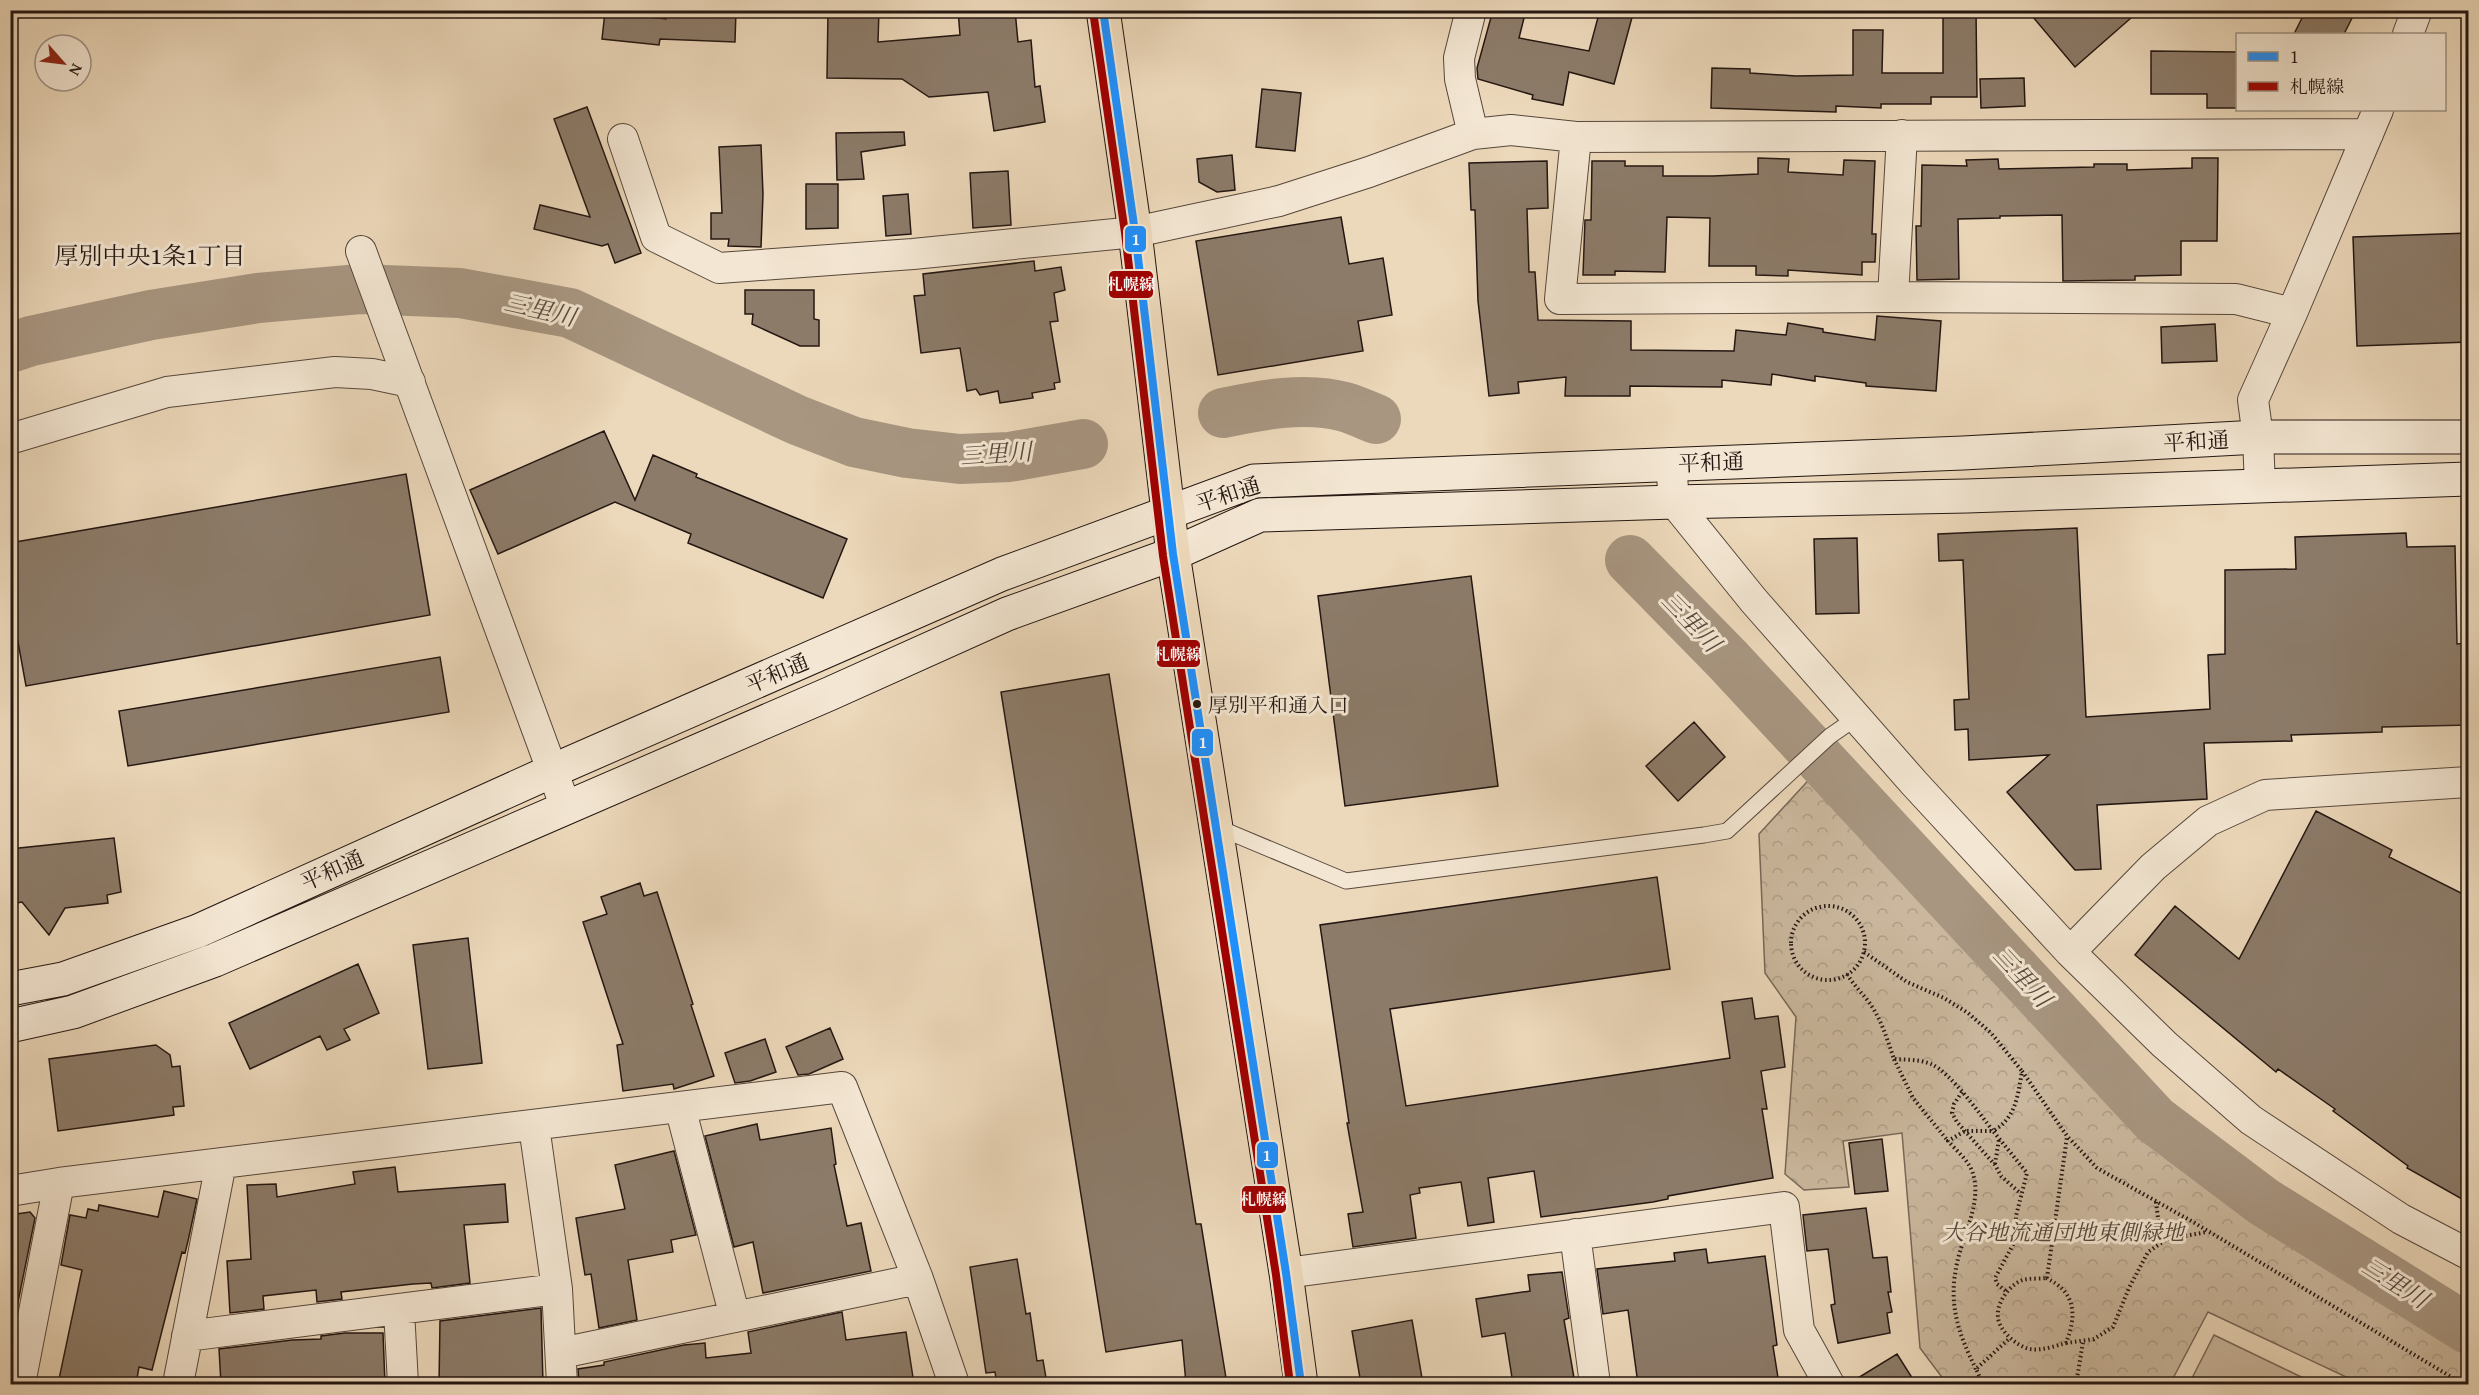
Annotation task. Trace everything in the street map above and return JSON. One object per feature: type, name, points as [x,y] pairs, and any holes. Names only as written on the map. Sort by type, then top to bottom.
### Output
[{"type":"highway","points":[[1103,10],[1136,231],[1167,515],[1214,826],[1286,1273],[1300,1384]]},
{"type":"street","points":[[1471,10],[1460,58],[1460,79],[1473,134]]},
{"type":"street","points":[[2408,33],[2417,10]]},
{"type":"street","points":[[623,139],[656,237],[719,268],[913,254],[1136,231],[1280,201],[1473,134],[1511,130],[1576,137],[1902,135],[2373,122],[2253,400],[2258,438],[2260,487]]},
{"type":"street","points":[[1893,297],[1902,135]]},
{"type":"street","points":[[1576,137],[1560,298],[2236,299],[2292,313]]},
{"type":"street","points":[[364,258],[566,808]]},
{"type":"street","points":[[10,439],[167,392],[335,372],[372,374],[410,382]]},
{"type":"street","name":"平和通","points":[[10,989],[63,979],[198,931],[552,771],[1002,574],[1254,481],[1964,453],[2258,438],[2469,437]]},
{"type":"street","points":[[1671,463],[1674,502],[1754,601],[1856,718],[2070,952],[2164,1044],[2251,1120],[2401,1219],[2469,1254]]},
{"type":"street","name":"平和通","points":[[10,1026],[73,1012],[215,960],[829,694],[1007,614],[1173,555],[1260,516],[2469,479]]},
{"type":"street","points":[[2070,952],[2153,867],[2208,821],[2265,795],[2469,782]]},
{"type":"street","points":[[10,1191],[58,1183],[842,1088],[918,1280],[954,1384]]},
{"type":"street","points":[[680,1107],[735,1317]]},
{"type":"street","points":[[534,1126],[557,1289],[562,1384]]},
{"type":"street","points":[[178,1384],[221,1163]]},
{"type":"street","points":[[20,1384],[58,1183]]},
{"type":"street","points":[[1286,1273],[1784,1207],[1799,1330],[1829,1384]]},
{"type":"street","points":[[1575,1234],[1595,1384]]},
{"type":"street","points":[[561,1353],[918,1280]]},
{"type":"street","points":[[187,1336],[557,1289]]},
{"type":"street","points":[[399,1310],[403,1384]]},
{"type":"lane","points":[[1214,826],[1346,880],[1704,835],[1727,831],[1830,736],[1856,718]]},
{"type":"path","points":[[1816,908],[1838,908],[1848,912],[1857,920],[1862,929],[1864,952],[1854,968],[1847,974],[1837,979],[1815,978],[1805,972],[1792,953],[1791,943],[1798,921],[1816,908]]},
{"type":"path","points":[[1864,952],[1907,982],[1944,998],[1968,1013],[1991,1033],[2022,1071],[2067,1136],[2097,1167],[2463,1384]]},
{"type":"path","points":[[1847,974],[1858,992],[1868,999],[1877,1015],[1912,1098],[1973,1171],[1976,1186],[1957,1264],[1954,1314],[1962,1340],[1983,1384]]},
{"type":"path","points":[[1894,1059],[1920,1061],[1936,1066],[1962,1092],[2026,1173],[2020,1192],[2015,1241],[1995,1278],[1997,1284],[2007,1292]]},
{"type":"path","points":[[1948,1141],[1965,1131],[1993,1131],[2005,1125],[2015,1107],[2022,1071]]},
{"type":"path","points":[[1962,1092],[1954,1104],[1952,1113],[1995,1165],[2001,1176],[2020,1192]]},
{"type":"path","points":[[2046,1278],[2067,1136]]},
{"type":"path","points":[[1995,1165],[1999,1139]]},
{"type":"path","points":[[2156,1202],[2161,1242]]},
{"type":"path","points":[[2066,1343],[2074,1315],[2067,1294],[2062,1287],[2046,1278],[2024,1280],[2007,1292],[1998,1318],[2010,1338],[2028,1349],[2094,1339],[2113,1327],[2140,1264],[2148,1252],[2161,1242],[2208,1232]]},
{"type":"path","points":[[1976,1369],[2010,1338]]},
{"type":"path","points":[[2076,1384],[2083,1342]]},
{"type":"green space","name":"大谷地流通団地東側緑地","points":[[1816,772],[2255,1208],[2427,1324],[2468,1342],[2468,1384],[2361,1384],[2208,1312],[2170,1384],[1947,1384],[1920,1348],[1902,1133],[1843,1141],[1849,1187],[1804,1190],[1785,1174],[1796,1017],[1765,973],[1759,834]]},
{"type":"green space","points":[[2214,1335],[2316,1384],[2189,1384]]},
{"type":"building","points":[[667,10],[736,10],[735,42],[660,39],[659,45],[602,39],[605,12],[666,19]]},
{"type":"building","points":[[828,10],[879,10],[878,42],[960,35],[958,10],[1015,10],[1018,42],[1031,40],[1035,87],[1040,86],[1045,122],[994,131],[988,92],[929,97],[902,79],[827,78]]},
{"type":"building","points":[[1493,10],[1526,10],[1519,38],[1589,51],[1600,10],[1634,10],[1614,84],[1569,72],[1563,105],[1532,99],[1533,95],[1478,79],[1477,68]]},
{"type":"building","points":[[1943,10],[1976,10],[1977,97],[1931,97],[1931,104],[1881,104],[1881,108],[1836,106],[1836,112],[1711,108],[1712,68],[1750,69],[1750,73],[1796,76],[1853,75],[1853,30],[1883,30],[1882,73],[1943,73]]},
{"type":"building","points":[[2027,10],[2140,10],[2075,67]]},
{"type":"building","points":[[2306,10],[2356,10],[2344,33],[2294,33]]},
{"type":"building","points":[[2151,51],[2236,52],[2236,108],[2207,108],[2207,94],[2151,94]]},
{"type":"building","points":[[2024,78],[2025,106],[1981,108],[1980,79]]},
{"type":"building","points":[[1262,89],[1301,93],[1295,151],[1256,147]]},
{"type":"building","points":[[587,107],[641,253],[615,263],[608,244],[602,246],[534,229],[540,205],[590,217],[554,119]]},
{"type":"building","points":[[904,132],[905,145],[861,152],[864,179],[837,180],[836,133]]},
{"type":"building","points":[[761,145],[763,194],[761,247],[728,246],[729,239],[711,239],[711,213],[722,213],[719,147]]},
{"type":"building","points":[[1232,155],[1235,190],[1217,192],[1199,182],[1197,159]]},
{"type":"building","points":[[1758,158],[1789,159],[1788,172],[1843,175],[1844,160],[1875,161],[1872,234],[1876,234],[1875,262],[1862,262],[1862,275],[1788,270],[1788,276],[1756,275],[1756,266],[1709,266],[1710,218],[1667,217],[1665,272],[1615,271],[1615,275],[1583,275],[1585,220],[1591,220],[1592,161],[1625,161],[1625,166],[1663,166],[1663,176],[1713,176],[1758,174]]},
{"type":"building","points":[[2192,158],[2218,158],[2217,241],[2181,241],[2181,275],[2135,276],[2135,280],[2063,281],[2062,215],[2000,216],[2000,218],[1958,219],[1959,279],[1917,280],[1916,226],[1921,226],[1922,165],[1967,166],[1966,160],[1998,159],[1999,169],[2127,164],[2127,170],[2192,168]]},
{"type":"building","points":[[1547,161],[1548,208],[1527,209],[1529,272],[1535,272],[1538,320],[1631,321],[1631,350],[1734,351],[1736,330],[1786,335],[1788,323],[1823,329],[1823,332],[1875,340],[1877,316],[1941,321],[1936,391],[1866,386],[1866,383],[1815,376],[1815,381],[1772,374],[1771,385],[1722,380],[1722,387],[1630,386],[1630,396],[1565,396],[1566,377],[1518,382],[1519,393],[1489,396],[1478,301],[1475,210],[1471,210],[1469,163]]},
{"type":"building","points":[[1008,171],[1011,225],[973,228],[970,173]]},
{"type":"building","points":[[806,184],[838,184],[838,228],[806,229]]},
{"type":"building","points":[[908,194],[911,234],[886,236],[883,196]]},
{"type":"building","points":[[1341,217],[1349,264],[1383,258],[1392,315],[1358,321],[1363,351],[1218,375],[1196,241]]},
{"type":"building","points":[[2469,233],[2469,342],[2357,346],[2353,237]]},
{"type":"building","points":[[1034,261],[1035,271],[1061,267],[1065,290],[1054,293],[1058,321],[1050,322],[1060,382],[1054,383],[1055,389],[1032,393],[1033,398],[1000,403],[998,391],[980,395],[976,389],[967,391],[960,348],[921,353],[914,296],[925,295],[923,274]]},
{"type":"building","points":[[745,290],[814,290],[814,319],[819,320],[819,346],[800,346],[752,324],[753,314],[745,314]]},
{"type":"building","points":[[2215,324],[2217,361],[2162,363],[2161,327]]},
{"type":"building","points":[[604,431],[635,500],[653,455],[697,474],[696,477],[847,539],[823,598],[688,543],[691,534],[615,502],[498,554],[470,490]]},
{"type":"building","points":[[406,474],[430,615],[26,686],[10,598],[10,543]]},
{"type":"building","points":[[2077,528],[2086,717],[2210,709],[2208,655],[2225,654],[2225,570],[2296,569],[2295,537],[2406,533],[2407,547],[2455,546],[2457,644],[2469,643],[2469,725],[2382,727],[2382,732],[2291,735],[2292,741],[2204,743],[2207,799],[2097,805],[2101,869],[2075,870],[2007,792],[2049,755],[1969,760],[1968,729],[1955,730],[1954,700],[1969,699],[1963,560],[1939,561],[1938,534]]},
{"type":"building","points":[[1857,538],[1859,613],[1816,614],[1814,539]]},
{"type":"building","points":[[1471,576],[1498,786],[1345,806],[1318,596]]},
{"type":"building","points":[[440,657],[449,712],[128,766],[119,711]]},
{"type":"building","points":[[1109,674],[1196,1224],[1201,1224],[1226,1378],[1186,1383],[1182,1340],[1106,1352],[1001,692]]},
{"type":"building","points":[[1694,722],[1725,757],[1678,801],[1646,766]]},
{"type":"building","points":[[2316,811],[2392,850],[2389,857],[2469,897],[2469,1203],[2407,1168],[2408,1166],[2333,1111],[2335,1109],[2278,1069],[2276,1072],[2135,955],[2175,906],[2239,959]]},
{"type":"building","points":[[114,838],[121,892],[107,895],[108,903],[65,908],[49,935],[22,902],[10,904],[10,849]]},
{"type":"building","points":[[1657,877],[1670,969],[1390,1009],[1406,1106],[1730,1058],[1722,1002],[1752,998],[1755,1019],[1778,1016],[1785,1067],[1761,1071],[1767,1109],[1762,1109],[1773,1178],[1668,1196],[1668,1199],[1653,1202],[1541,1217],[1534,1171],[1488,1178],[1494,1222],[1468,1226],[1461,1182],[1419,1188],[1420,1193],[1410,1195],[1416,1238],[1353,1247],[1348,1214],[1363,1212],[1347,1123],[1349,1123],[1320,925]]},
{"type":"building","points":[[640,883],[644,896],[657,892],[714,1076],[674,1089],[673,1084],[623,1091],[617,1045],[623,1044],[583,922],[607,914],[601,897]]},
{"type":"building","points":[[468,938],[482,1063],[428,1069],[413,945]]},
{"type":"building","points":[[358,964],[379,1013],[344,1029],[350,1040],[327,1050],[320,1036],[250,1069],[229,1023]]},
{"type":"building","points":[[830,1028],[843,1059],[809,1074],[798,1075],[786,1047]]},
{"type":"building","points":[[765,1039],[776,1072],[750,1081],[735,1083],[725,1053]]},
{"type":"building","points":[[156,1045],[170,1055],[172,1067],[180,1066],[184,1106],[173,1107],[174,1115],[58,1131],[49,1059]]},
{"type":"building","points":[[757,1124],[760,1140],[831,1128],[836,1164],[834,1165],[847,1226],[861,1223],[871,1271],[763,1293],[753,1242],[734,1247],[705,1136]]},
{"type":"building","points":[[1882,1139],[1888,1191],[1855,1194],[1849,1143]]},
{"type":"building","points":[[674,1151],[696,1235],[671,1240],[673,1252],[628,1260],[637,1320],[599,1328],[591,1274],[585,1275],[576,1218],[625,1209],[615,1165]]},
{"type":"building","points":[[395,1167],[398,1192],[505,1184],[508,1222],[464,1225],[470,1283],[432,1288],[431,1283],[413,1284],[341,1292],[342,1299],[317,1302],[316,1290],[263,1296],[264,1309],[230,1313],[227,1261],[251,1259],[247,1185],[276,1184],[277,1197],[355,1184],[353,1172]]},
{"type":"building","points":[[164,1191],[197,1199],[185,1253],[182,1252],[152,1370],[139,1367],[136,1384],[58,1384],[82,1270],[61,1265],[70,1215],[86,1218],[88,1209],[98,1211],[99,1205],[158,1217]]},
{"type":"building","points":[[1866,1208],[1873,1258],[1887,1257],[1891,1292],[1888,1292],[1892,1312],[1887,1313],[1890,1333],[1838,1343],[1831,1305],[1835,1304],[1828,1249],[1807,1251],[1803,1215]]},
{"type":"building","points":[[30,1212],[35,1218],[17,1307],[10,1307],[10,1215]]},
{"type":"building","points":[[1706,1249],[1708,1263],[1765,1256],[1777,1345],[1773,1346],[1779,1384],[1638,1384],[1628,1310],[1603,1314],[1597,1269],[1675,1261],[1674,1253]]},
{"type":"building","points":[[1017,1259],[1026,1314],[1030,1313],[1037,1361],[1043,1360],[1047,1384],[997,1384],[995,1372],[986,1373],[970,1267]]},
{"type":"building","points":[[1562,1272],[1569,1318],[1564,1320],[1574,1378],[1538,1384],[1513,1384],[1505,1333],[1482,1337],[1476,1299],[1530,1291],[1528,1275]]},
{"type":"building","points":[[541,1308],[543,1384],[439,1384],[440,1321]]},
{"type":"building","points":[[842,1312],[846,1340],[906,1332],[914,1384],[579,1384],[578,1369],[604,1365],[604,1362],[684,1345],[705,1343],[706,1358],[751,1353],[748,1332]]},
{"type":"building","points":[[1412,1320],[1423,1384],[1361,1384],[1352,1331]]},
{"type":"building","points":[[345,1333],[383,1333],[385,1384],[221,1384],[219,1349],[292,1340],[321,1339],[321,1336]]},
{"type":"building","points":[[1897,1354],[1916,1384],[1848,1384]]},
{"type":"waterway","name":"三里川","points":[[10,348],[31,341],[151,315],[258,298],[360,289],[460,293],[570,313],[797,420],[854,442],[907,453],[960,459],[1009,457],[1083,444]]},
{"type":"waterway","name":"三里川","points":[[1223,413],[1268,405],[1315,402],[1345,407],[1376,419]]},
{"type":"waterway","name":"三里川","points":[[1630,560],[1728,660],[2155,1120],[2264,1202],[2468,1329]]},
{"type":"transit line","name":"1","points":[[1103,10],[1135,232],[1173,554],[1286,1273],[1301,1384]]},
{"type":"transit line","name":"札幌線","points":[[1093,11],[1125,233],[1163,556],[1276,1275],[1290,1384]]},
{"type":"place","name":"厚別平和通入口","points":[[1197,704]]},
{"type":"district","name":"厚別中央1条1丁目","points":[[150,256]]}]
